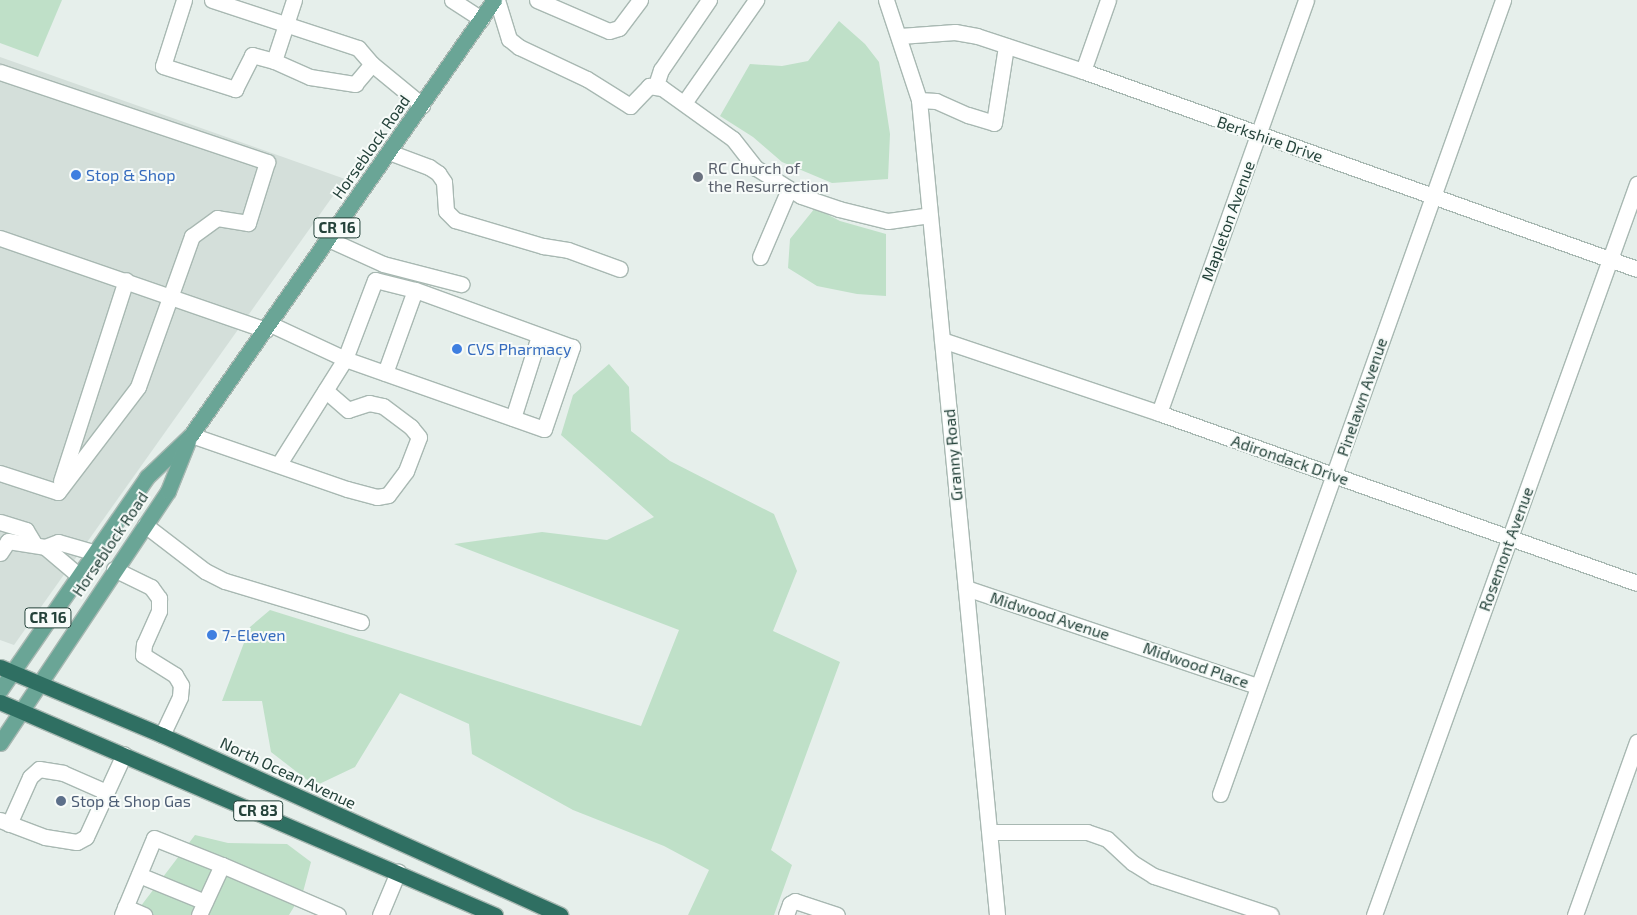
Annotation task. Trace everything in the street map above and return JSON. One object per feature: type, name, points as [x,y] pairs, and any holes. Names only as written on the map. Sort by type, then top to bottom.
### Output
[{"type":"highway","name":"North Ocean Avenue","points":[[6,669],[39,681],[162,735],[560,915]]},
{"type":"highway","name":"CR 83","points":[[0,702],[495,915]]},
{"type":"main road","name":"Horseblock Road","points":[[0,690],[6,669],[78,575],[146,478],[191,435],[496,0]]},
{"type":"main road","name":"Horseblock Road","points":[[0,743],[39,681],[168,491],[191,435]]},
{"type":"street","points":[[184,0],[163,66],[235,90],[252,55],[274,61],[310,77],[355,84],[372,64]]},
{"type":"street","points":[[212,0],[358,48],[372,64],[422,105]]},
{"type":"street","points":[[274,61],[294,0]]},
{"type":"street","points":[[452,0],[481,19]]},
{"type":"street","points":[[496,0],[509,39],[587,79],[630,106],[649,86],[656,85],[684,103],[732,139],[756,168],[789,189],[839,209],[888,221],[930,215]]},
{"type":"street","points":[[537,0],[610,31],[619,28],[640,0]]},
{"type":"street","points":[[656,85],[662,70],[709,0]]},
{"type":"street","points":[[684,103],[756,0]]},
{"type":"street","name":"Granny Road","points":[[886,0],[900,36],[920,100],[997,915]]},
{"type":"street","points":[[1083,71],[1108,0]]},
{"type":"street","name":"Mapleton Avenue","points":[[1159,412],[1306,0]]},
{"type":"street","name":"Pinelawn Avenue","points":[[1220,794],[1503,0]]},
{"type":"street","name":"Berkshire Drive","points":[[900,36],[955,32],[1006,46],[1083,71],[1258,136],[1637,269]]},
{"type":"street","points":[[920,100],[936,100],[968,115],[994,122],[1006,46]]},
{"type":"street","points":[[0,72],[267,162],[248,223],[217,218],[192,236],[138,387],[58,492]]},
{"type":"street","points":[[389,152],[429,167],[438,174],[444,182],[446,211],[455,220],[543,246],[568,250],[620,269]]},
{"type":"street","name":"Rosemont Avenue","points":[[1374,915],[1637,184]]},
{"type":"street","points":[[760,257],[789,189]]},
{"type":"street","points":[[0,238],[268,327],[345,359],[544,429],[572,347],[415,290],[376,280],[345,359],[278,464]]},
{"type":"street","points":[[328,240],[383,264],[461,284]]},
{"type":"street","points":[[58,492],[126,280]]},
{"type":"street","points":[[385,373],[415,290]]},
{"type":"street","points":[[513,418],[536,335]]},
{"type":"street","name":"Adirondack Drive","points":[[942,340],[1159,412],[1637,583]]},
{"type":"street","points":[[191,435],[377,497],[388,494],[406,471],[419,437],[411,427],[378,404],[369,403],[348,410],[325,390]]},
{"type":"street","points":[[0,474],[58,492]]},
{"type":"street","points":[[0,522],[26,530],[40,546],[78,575]]},
{"type":"street","points":[[145,525],[205,571],[225,581],[361,622]]},
{"type":"street","points":[[0,553],[8,541],[40,546],[58,542],[94,552]]},
{"type":"street","points":[[114,569],[152,587],[159,598],[159,611],[144,644],[144,655],[175,675],[180,684],[180,697],[162,735]]},
{"type":"street","name":"Midwood Avenue","points":[[966,588],[1135,644]]},
{"type":"street","name":"Midwood Place","points":[[1135,644],[1258,686]]},
{"type":"street","points":[[1575,915],[1637,742]]},
{"type":"street","points":[[106,792],[63,773],[39,769],[30,777],[4,822],[61,842],[77,842],[86,837],[124,754]]},
{"type":"street","points":[[990,832],[1087,832],[1106,838],[1133,863],[1154,876],[1271,915]]},
{"type":"street","points":[[144,915],[124,911],[154,838],[338,915]]},
{"type":"street","points":[[139,875],[202,908],[222,865]]},
{"type":"street","points":[[380,915],[398,872]]},
{"type":"street","points":[[786,915],[790,904],[795,901],[837,915]]},
{"type":"shaded area","points":[[0,57],[345,179],[14,645],[0,640]]},
{"type":"green space","points":[[0,0],[62,0],[38,57],[0,43]]},
{"type":"green space","points":[[839,21],[865,44],[879,62],[890,134],[888,179],[832,183],[782,162],[753,137],[720,116],[750,64],[782,66],[808,61]]},
{"type":"green space","points":[[815,208],[840,221],[886,234],[886,296],[857,294],[817,286],[788,268],[790,239]]},
{"type":"green space","points":[[609,364],[629,387],[631,431],[670,461],[774,514],[797,571],[773,631],[840,662],[771,850],[792,865],[774,915],[688,915],[709,870],[664,846],[573,810],[472,754],[469,724],[400,693],[355,767],[315,786],[271,752],[262,701],[222,701],[250,627],[270,610],[641,726],[679,630],[454,544],[542,532],[607,540],[654,517],[561,435],[573,395]]},
{"type":"green space","points":[[195,835],[228,843],[287,844],[311,862],[303,892],[289,915],[134,915]]},
{"type":"place","name":"Stop & Shop","points":[[76,175]]},
{"type":"place","name":"RC Church of the Resurrection","points":[[698,177]]},
{"type":"place","name":"CVS Pharmacy","points":[[457,349]]},
{"type":"place","name":"7-Eleven","points":[[212,635]]},
{"type":"place","name":"Stop & Shop Gas","points":[[61,801]]}]
